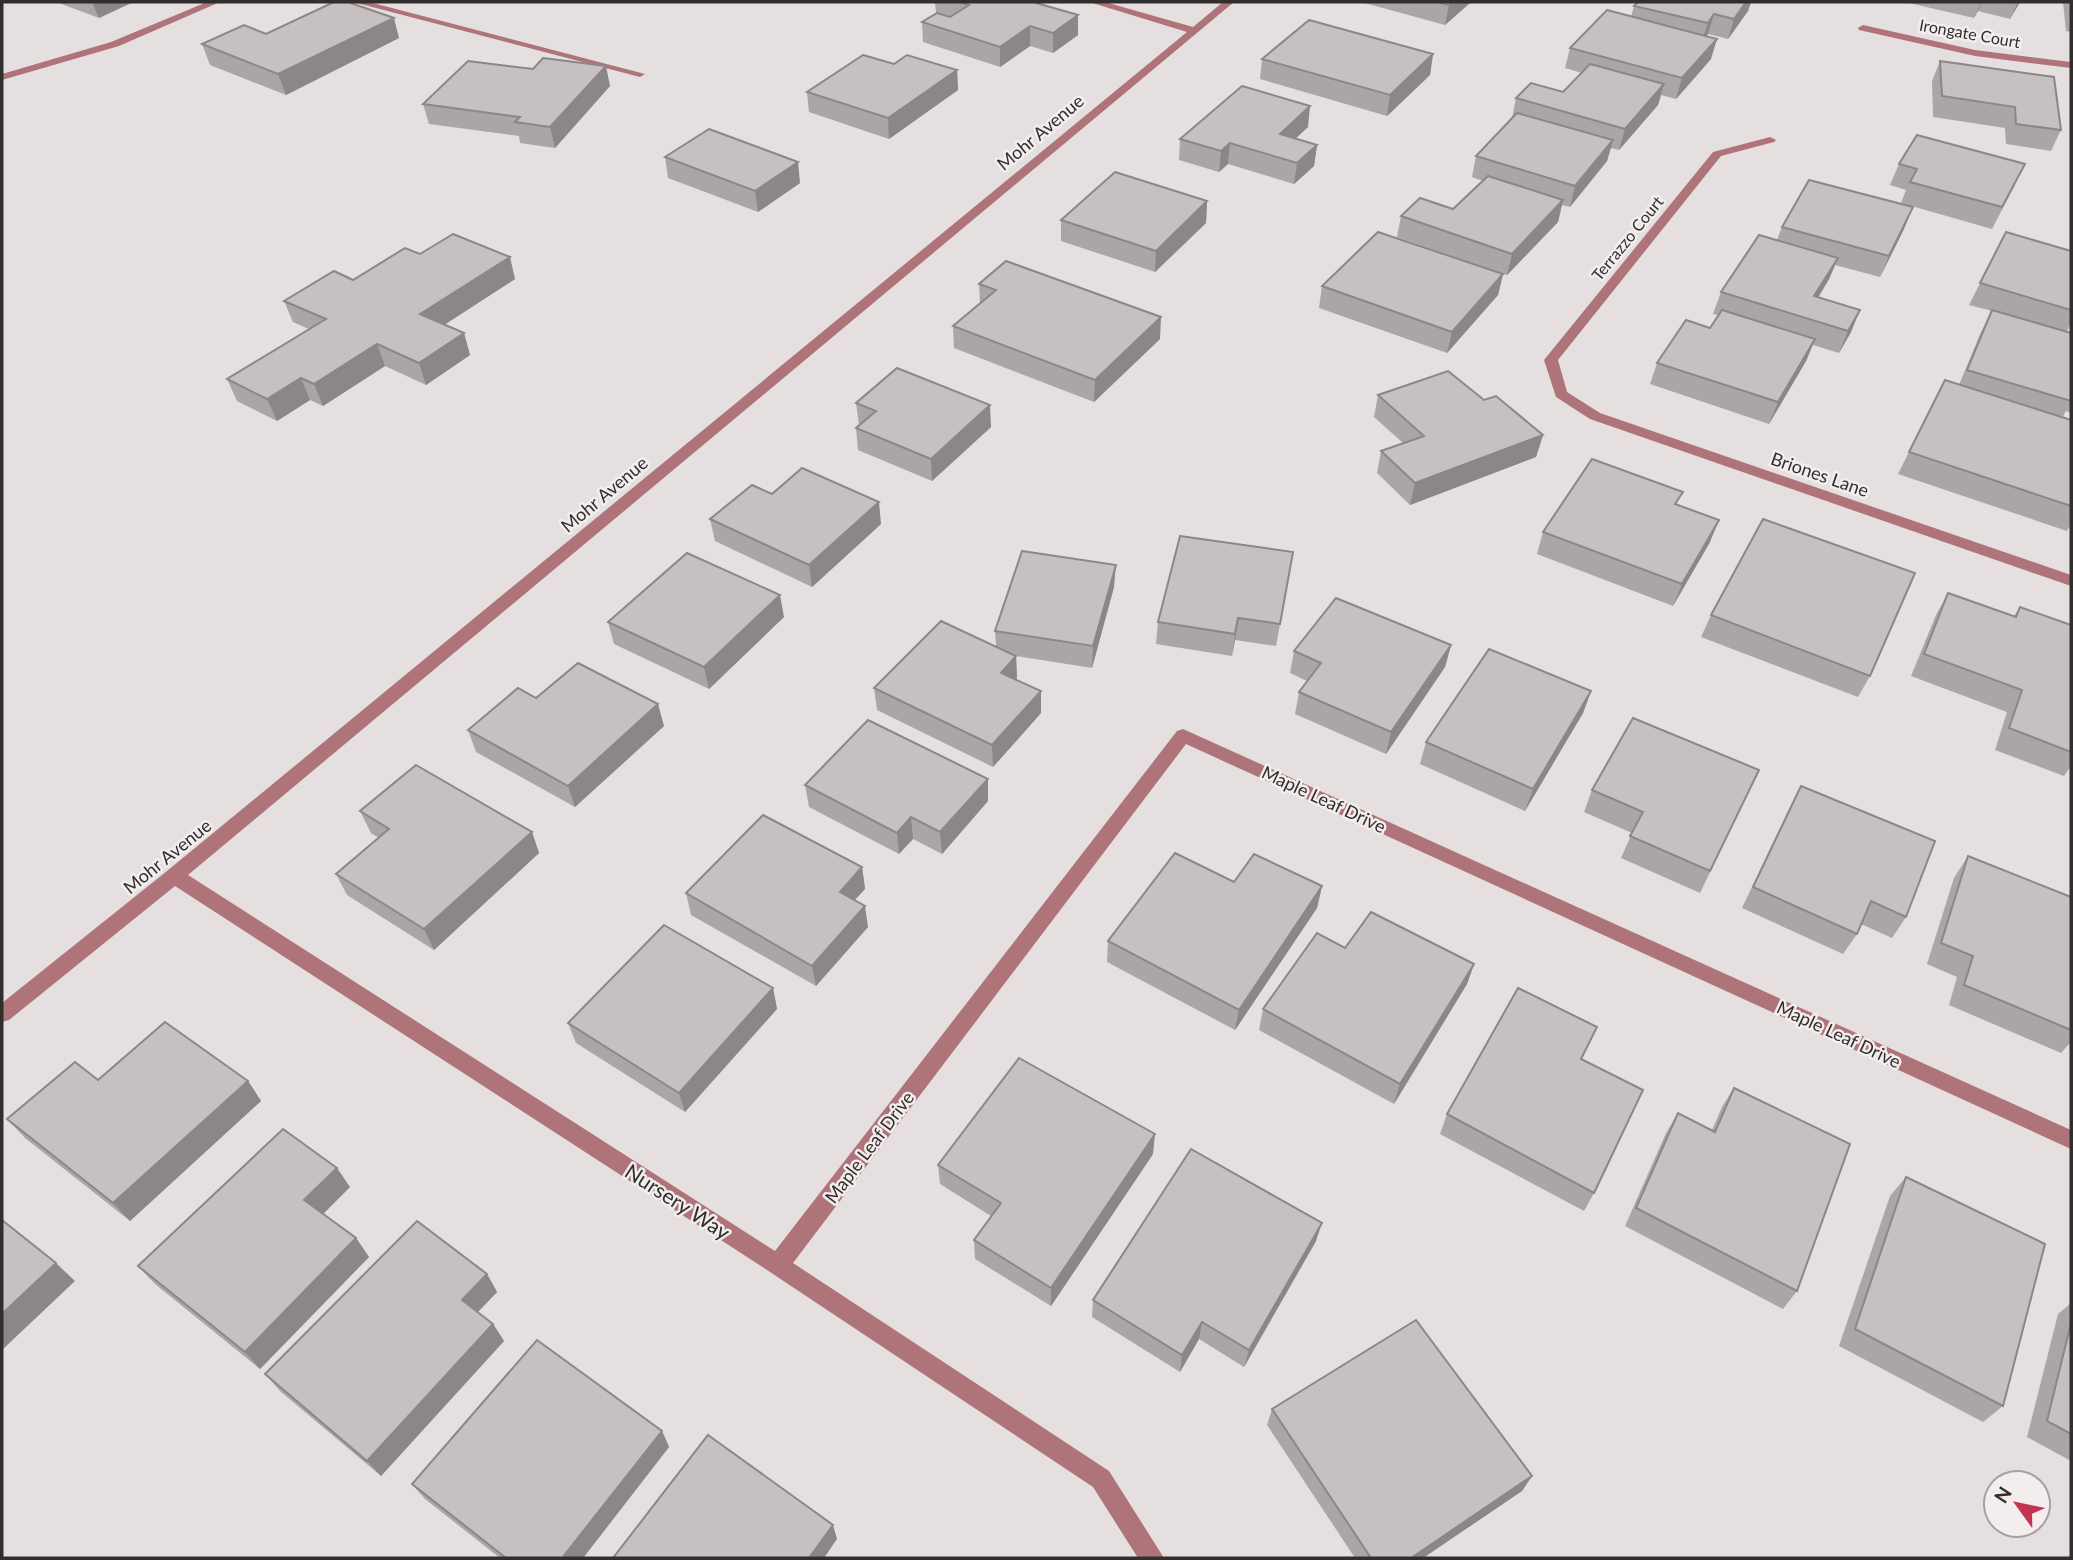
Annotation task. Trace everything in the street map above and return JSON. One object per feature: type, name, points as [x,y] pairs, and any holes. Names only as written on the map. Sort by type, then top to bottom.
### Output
[{"type":"street","points":[[2,77],[115,44],[215,2]]},
{"type":"street","points":[[358,2],[640,74]]},
{"type":"street","points":[[1094,2],[1193,30]]},
{"type":"street","name":"Mohr Avenue","points":[[2,1014],[174,876],[1229,2]]},
{"type":"street","name":"Irongate Court","points":[[1863,28],[1975,53],[2071,65]]},
{"type":"street","name":"Terrazzo Court","points":[[1561,394],[1551,360],[1717,154],[1770,140]]},
{"type":"street","name":"Briones Lane","points":[[1561,394],[1595,415],[2071,581]]},
{"type":"street","name":"Maple Leaf Drive","points":[[778,1265],[1183,735],[2071,1140]]},
{"type":"street","name":"Nursery Way","points":[[174,876],[778,1265],[1101,1479],[1152,1558]]},
{"type":"building","points":[[334,2],[348,2],[394,18],[278,74],[202,44],[244,25],[266,34]]},
{"type":"building","points":[[960,2],[1033,2],[1078,15],[1053,33],[1030,26],[1000,47],[922,22],[937,13],[950,17],[969,5]]},
{"type":"building","points":[[1638,2],[1746,2],[1734,19],[1714,14],[1708,23],[1634,6]]},
{"type":"building","points":[[1607,10],[1717,39],[1682,78],[1570,48]]},
{"type":"building","points":[[1309,20],[1433,54],[1390,95],[1262,59]]},
{"type":"building","points":[[863,55],[894,64],[907,55],[957,70],[888,118],[807,92]]},
{"type":"building","points":[[543,58],[606,66],[550,127],[515,122],[520,117],[423,104],[468,61],[533,69]]},
{"type":"building","points":[[1940,61],[2054,77],[2061,130],[2016,124],[2015,107],[1942,96]]},
{"type":"building","points":[[1590,64],[1664,84],[1625,129],[1516,98],[1531,83],[1563,92]]},
{"type":"building","points":[[1242,86],[1310,106],[1280,134],[1317,145],[1297,163],[1230,143],[1221,151],[1180,139]]},
{"type":"building","points":[[1517,113],[1613,140],[1575,186],[1476,156]]},
{"type":"building","points":[[709,129],[798,162],[755,191],[665,157]]},
{"type":"building","points":[[1917,135],[2025,164],[2002,207],[1910,182],[1917,169],[1899,164]]},
{"type":"building","points":[[1115,172],[1207,201],[1156,251],[1061,220]]},
{"type":"building","points":[[1488,176],[1563,200],[1512,254],[1401,216],[1420,198],[1453,209]]},
{"type":"building","points":[[1809,180],[1913,207],[1889,256],[1782,227]]},
{"type":"building","points":[[1378,232],[1503,274],[1452,332],[1322,286]]},
{"type":"building","points":[[2006,232],[2071,251],[2071,310],[1980,283]]},
{"type":"building","points":[[453,234],[510,257],[420,314],[464,333],[419,363],[377,344],[314,384],[301,378],[267,399],[227,379],[326,319],[284,301],[334,271],[353,280],[405,248],[420,254]]},
{"type":"building","points":[[1759,235],[1838,258],[1814,296],[1860,310],[1848,331],[1721,292]]},
{"type":"building","points":[[1006,261],[1161,317],[1095,380],[953,326],[996,290],[979,284]]},
{"type":"building","points":[[1722,310],[1815,339],[1778,402],[1657,363],[1686,320],[1710,328]]},
{"type":"building","points":[[1992,310],[2071,333],[2071,401],[1967,370]]},
{"type":"building","points":[[897,368],[990,405],[931,459],[856,428],[876,411],[856,403]]},
{"type":"building","points":[[1448,371],[1484,400],[1496,396],[1543,435],[1415,483],[1381,451],[1424,436],[1378,395]]},
{"type":"building","points":[[1945,380],[2071,420],[2071,506],[1909,452]]},
{"type":"building","points":[[1592,459],[1683,492],[1675,504],[1719,520],[1682,584],[1543,532]]},
{"type":"building","points":[[802,468],[879,502],[809,565],[710,519],[752,485],[772,494]]},
{"type":"building","points":[[1763,519],[1915,573],[1870,676],[1711,615]]},
{"type":"building","points":[[1180,536],[1293,552],[1280,624],[1238,618],[1235,634],[1158,622]]},
{"type":"building","points":[[1022,551],[1116,565],[1093,646],[995,631]]},
{"type":"building","points":[[687,553],[780,595],[704,667],[608,622]]},
{"type":"building","points":[[1948,593],[2016,617],[2020,607],[2071,625],[2071,752],[2009,728],[2022,690],[1924,654]]},
{"type":"building","points":[[1336,598],[1451,645],[1391,732],[1299,692],[1321,663],[1294,651]]},
{"type":"building","points":[[941,621],[1016,656],[1001,673],[1041,691],[992,745],[874,688]]},
{"type":"building","points":[[1489,649],[1591,691],[1533,789],[1426,742]]},
{"type":"building","points":[[578,663],[658,704],[568,786],[468,730],[518,688],[536,698]]},
{"type":"building","points":[[1633,718],[1759,770],[1710,871],[1630,836],[1643,812],[1592,790]]},
{"type":"building","points":[[868,720],[988,779],[940,832],[911,817],[897,833],[805,785]]},
{"type":"building","points":[[416,765],[532,832],[424,929],[336,874],[389,829],[360,811]]},
{"type":"building","points":[[1801,786],[1935,841],[1906,917],[1871,901],[1857,934],[1753,887]]},
{"type":"building","points":[[763,815],[862,867],[840,892],[865,906],[812,966],[686,893]]},
{"type":"building","points":[[1175,853],[1234,882],[1254,854],[1322,886],[1239,1010],[1108,941]]},
{"type":"building","points":[[1968,856],[2071,897],[2071,1030],[1964,985],[1973,956],[1941,943]]},
{"type":"building","points":[[1371,912],[1474,964],[1400,1084],[1263,1009],[1317,933],[1345,948]]},
{"type":"building","points":[[664,925],[773,988],[679,1093],[568,1023]]},
{"type":"building","points":[[1518,988],[1597,1027],[1581,1059],[1643,1090],[1594,1193],[1447,1114]]},
{"type":"building","points":[[165,1022],[248,1081],[113,1203],[7,1119],[75,1062],[98,1080]]},
{"type":"building","points":[[1019,1058],[1155,1134],[1051,1288],[974,1240],[1001,1203],[938,1165]]},
{"type":"building","points":[[1734,1088],[1850,1144],[1797,1291],[1636,1208],[1678,1113],[1715,1132]]},
{"type":"building","points":[[283,1129],[337,1168],[304,1200],[356,1238],[245,1352],[138,1266]]},
{"type":"building","points":[[1191,1149],[1322,1223],[1249,1350],[1202,1322],[1182,1355],[1093,1300]]},
{"type":"building","points":[[1906,1177],[2045,1244],[2003,1406],[1855,1329]]},
{"type":"building","points":[[2,1220],[56,1263],[2,1314]]},
{"type":"building","points":[[417,1221],[487,1274],[462,1300],[493,1324],[367,1461],[265,1374]]},
{"type":"building","points":[[1416,1320],[1532,1476],[1411,1558],[1371,1558],[1272,1409]]},
{"type":"building","points":[[2071,1323],[2071,1434],[2047,1421]]},
{"type":"building","points":[[537,1340],[662,1431],[562,1558],[506,1558],[412,1484]]},
{"type":"building","points":[[708,1435],[833,1525],[809,1558],[613,1558]]}]
